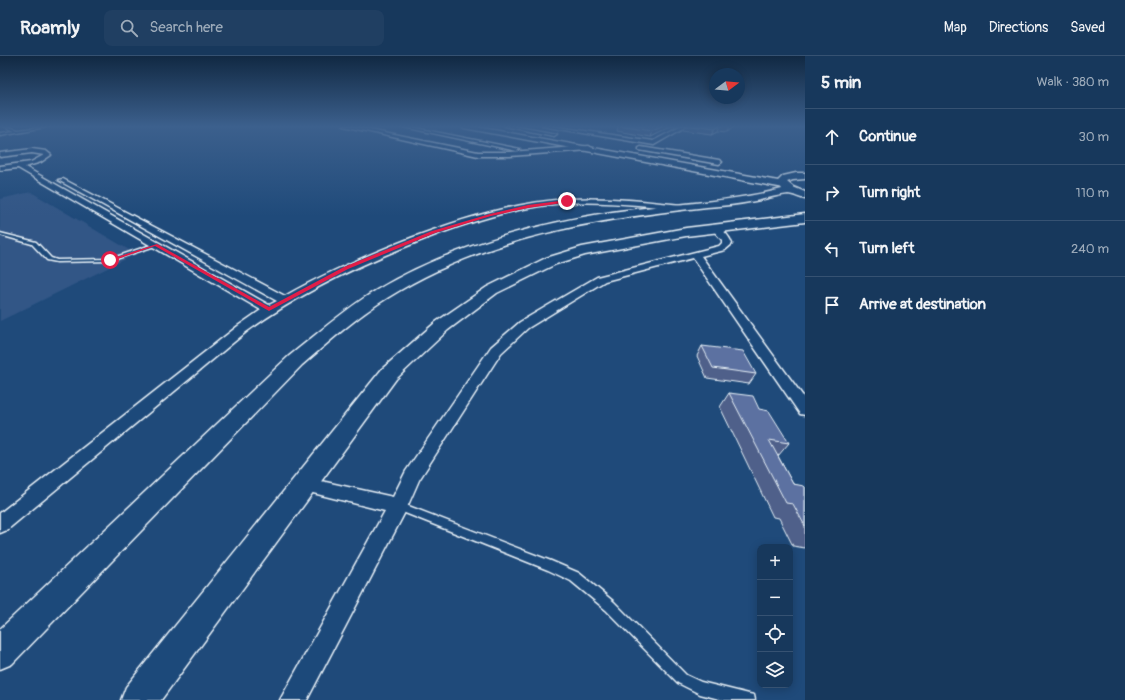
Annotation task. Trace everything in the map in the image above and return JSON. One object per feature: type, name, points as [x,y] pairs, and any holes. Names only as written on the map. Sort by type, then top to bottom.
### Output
[{"type":"main road","points":[[0,652],[295,361],[344,321],[394,287],[472,250],[504,239],[577,221],[645,211],[754,199],[792,187],[805,176]]},
{"type":"main road","points":[[138,700],[389,374],[442,326],[492,290],[551,261],[582,251],[686,232],[805,218]]},
{"type":"street","points":[[0,168],[31,164],[40,161],[47,156]]},
{"type":"street","points":[[631,156],[792,187]]},
{"type":"street","points":[[662,156],[762,175],[792,187]]},
{"type":"street","points":[[684,156],[719,162]]},
{"type":"street","points":[[31,164],[284,300]]},
{"type":"street","points":[[18,166],[269,310]]},
{"type":"street","points":[[0,524],[242,329],[284,300],[346,268],[434,232],[490,215],[545,204],[590,200],[681,207]]},
{"type":"street","points":[[293,700],[398,506],[412,476],[496,350],[524,325],[601,279],[722,248],[727,244],[726,239],[716,228]]},
{"type":"street","points":[[695,255],[805,410]]},
{"type":"street","points":[[303,484],[398,506]]},
{"type":"lane","points":[[0,234],[34,243],[49,259],[58,261],[110,260],[156,245]]},
{"type":"lane","points":[[398,506],[544,563],[575,577],[610,606],[682,679],[700,688],[750,700]]},
{"type":"shaded area","points":[[31,192],[136,254],[0,321],[0,199]]},
{"type":"building","points":[[702,346],[743,351],[756,374],[713,368]]},
{"type":"building","points":[[729,393],[753,396],[759,409],[769,411],[789,443],[769,440],[793,484],[805,487],[805,526],[793,504],[786,503]]},
{"type":"route","points":[[110,260],[156,245],[269,310],[284,300],[346,268],[434,232],[475,219],[528,206],[567,201]]}]
